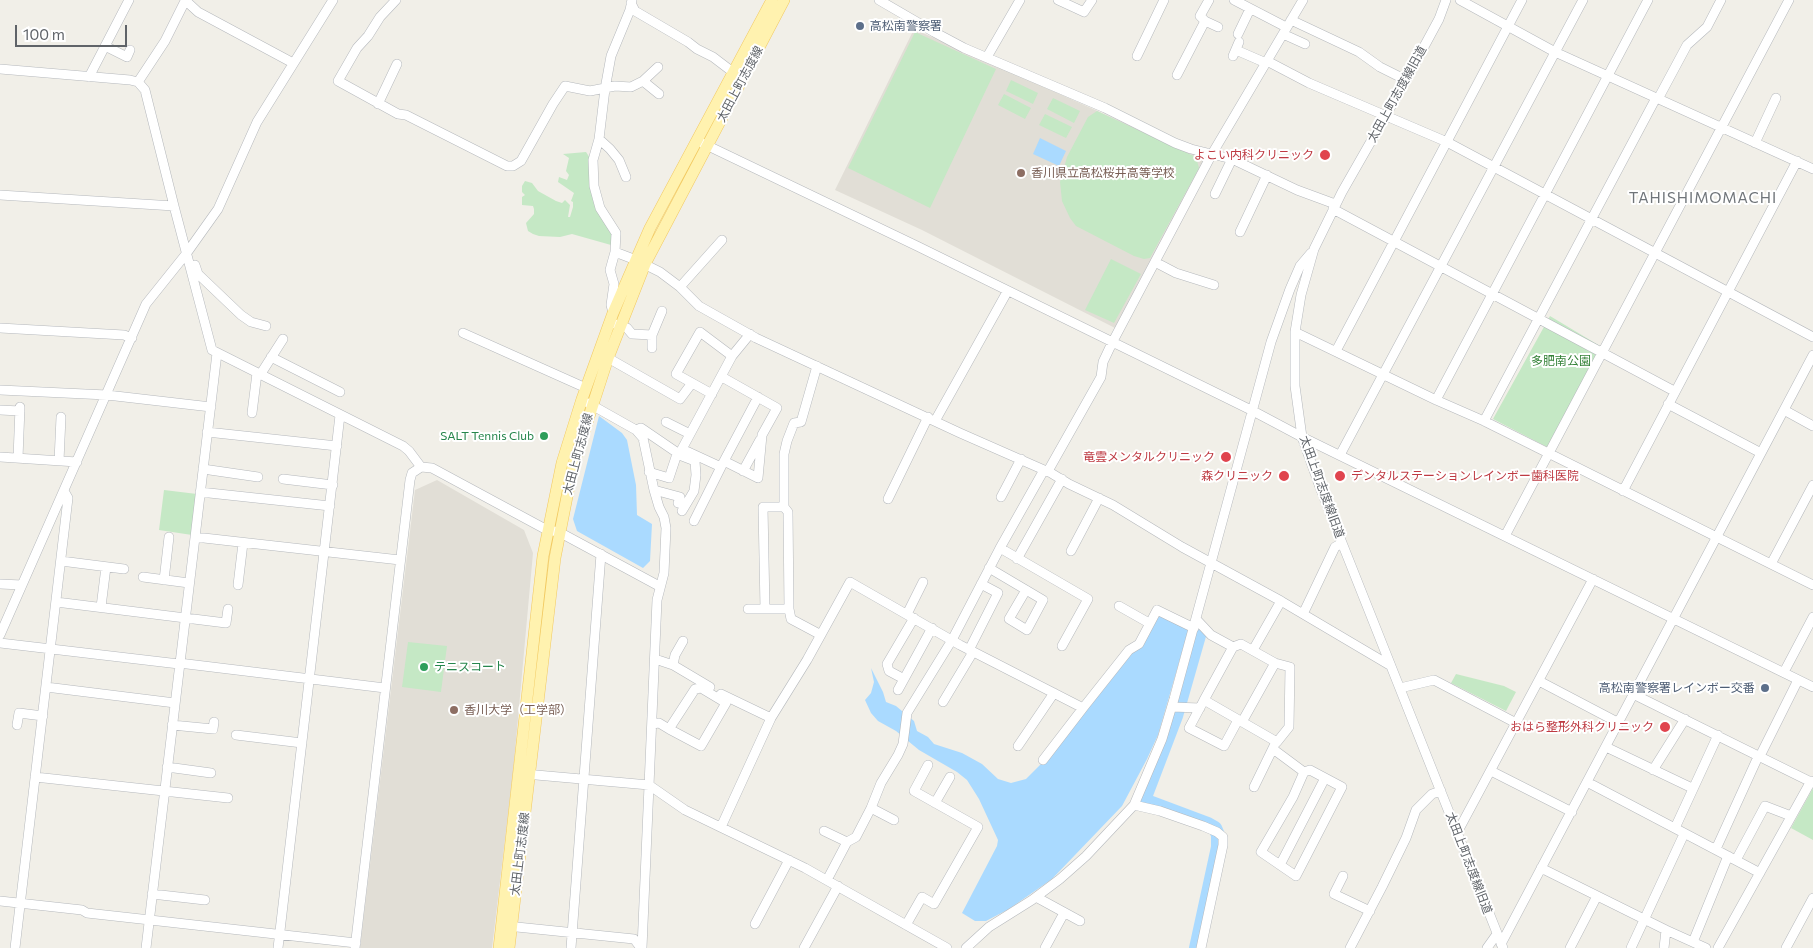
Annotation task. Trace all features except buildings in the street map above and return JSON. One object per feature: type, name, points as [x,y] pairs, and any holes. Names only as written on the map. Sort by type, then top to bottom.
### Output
[{"type":"main road","name":"太田上町志度線","points":[[525,774],[542,566],[547,530],[562,463],[615,320],[641,262],[708,146],[772,0]]},
{"type":"main road","name":"太田上町志度線","points":[[641,262],[650,228],[696,140],[784,0]]},
{"type":"main road","name":"太田上町志度線","points":[[509,948],[507,926],[525,774],[559,532],[586,397],[608,358],[615,320]]},
{"type":"main road","name":"太田上町志度線","points":[[499,948],[507,926]]},
{"type":"street","points":[[89,77],[129,0]]},
{"type":"street","points":[[138,82],[165,41],[185,0],[198,12],[293,63]]},
{"type":"street","points":[[0,635],[146,304],[218,209],[257,122],[333,0]]},
{"type":"street","points":[[396,0],[380,16],[368,36],[357,48],[338,81],[378,104],[409,117],[507,166],[513,166],[521,161],[565,86],[590,91],[615,86],[631,87],[643,81],[658,67]]},
{"type":"street","points":[[879,0],[934,32],[1105,108],[1174,143],[1232,159],[1334,207],[1393,241],[1674,391]]},
{"type":"street","points":[[987,57],[1020,0]]},
{"type":"street","points":[[1058,0],[1084,12],[1092,0]]},
{"type":"street","points":[[1137,56],[1164,0]]},
{"type":"street","points":[[1209,0],[1200,16],[1205,21],[1218,27]]},
{"type":"street","points":[[1235,0],[1287,27],[1360,52],[1380,67],[1406,80]]},
{"type":"street","points":[[828,880],[848,842],[856,837],[881,783],[898,755],[903,744],[907,713],[952,640],[1000,548],[1101,377],[1103,362],[1112,343],[1212,154],[1303,0]]},
{"type":"street","name":"太田上町志度線旧道","points":[[1446,0],[1439,19],[1334,207],[1314,248],[1301,294],[1295,332],[1295,386],[1302,437],[1342,544],[1502,946]]},
{"type":"street","points":[[1460,0],[1556,52],[1813,169]]},
{"type":"street","points":[[1336,351],[1522,0]]},
{"type":"street","points":[[1340,455],[1583,0]]},
{"type":"street","points":[[1436,400],[1544,193],[1648,0]]},
{"type":"street","points":[[1484,422],[1592,218],[1680,58],[1687,46],[1707,26],[1721,0]]},
{"type":"street","points":[[1505,536],[1547,453],[1789,0]]},
{"type":"street","points":[[630,1],[635,11],[697,49],[741,68]]},
{"type":"street","points":[[630,1],[630,10],[611,56],[599,139],[593,160],[594,186],[600,208],[616,234],[615,252],[610,270],[614,284],[611,305],[615,320],[632,334],[652,335]]},
{"type":"street","points":[[1250,8],[1236,46],[1309,84],[1446,142],[1494,166],[1813,337]]},
{"type":"street","points":[[1178,75],[1205,21]]},
{"type":"street","points":[[1287,27],[1305,44]]},
{"type":"street","points":[[105,46],[126,57],[130,50]]},
{"type":"street","points":[[378,104],[398,64]]},
{"type":"street","points":[[0,69],[138,82],[145,90],[212,350],[403,446],[421,467]]},
{"type":"street","points":[[643,81],[659,94]]},
{"type":"street","points":[[1755,143],[1776,98]]},
{"type":"street","points":[[599,139],[619,160],[626,177]]},
{"type":"street","points":[[696,140],[917,246],[1007,292],[1813,687]]},
{"type":"street","points":[[1215,194],[1232,159]]},
{"type":"street","points":[[1623,491],[1674,391],[1797,161]]},
{"type":"street","points":[[1240,232],[1268,175]]},
{"type":"street","points":[[0,195],[174,206]]},
{"type":"street","points":[[680,287],[722,240]]},
{"type":"street","points":[[966,948],[989,927],[1060,879],[1086,856],[1134,806],[1174,707],[1271,342],[1281,311],[1300,266],[1314,248]]},
{"type":"street","points":[[188,251],[198,274],[241,315],[251,322],[266,326]]},
{"type":"street","points":[[615,252],[641,262],[669,278],[699,306],[750,334],[1046,470],[1135,517],[1182,547],[1281,601],[1392,666]]},
{"type":"street","points":[[1155,262],[1176,273],[1214,285]]},
{"type":"street","points":[[888,500],[932,419],[1007,292]]},
{"type":"street","points":[[652,348],[652,335],[662,310]]},
{"type":"street","points":[[0,328],[124,335],[132,338]]},
{"type":"street","points":[[712,394],[676,374],[700,332],[732,356]]},
{"type":"street","points":[[1295,332],[1484,422],[1813,585]]},
{"type":"street","points":[[463,333],[586,397],[636,430],[643,438],[649,472],[659,507],[664,516],[666,540],[664,573],[657,600],[642,948]]},
{"type":"street","points":[[750,334],[732,356],[682,449],[758,478],[762,435]]},
{"type":"street","points":[[252,413],[258,374],[283,339]]},
{"type":"street","points":[[146,948],[217,353]]},
{"type":"street","points":[[1502,946],[1541,868],[1813,355]]},
{"type":"street","points":[[271,357],[340,392]]},
{"type":"street","points":[[608,358],[680,399],[692,383]]},
{"type":"street","points":[[817,366],[801,422],[794,423],[787,441],[784,454],[784,506],[788,512],[790,619],[820,635]]},
{"type":"street","points":[[722,377],[777,408],[743,471]]},
{"type":"street","points":[[0,390],[107,395],[210,407]]},
{"type":"street","points":[[694,521],[758,397]]},
{"type":"street","points":[[1668,404],[1761,453]]},
{"type":"street","points":[[0,410],[20,409],[18,458]]},
{"type":"street","points":[[1784,410],[1813,426]]},
{"type":"street","points":[[278,948],[340,415]]},
{"type":"street","points":[[59,461],[61,417]]},
{"type":"street","points":[[666,422],[690,434]]},
{"type":"street","points":[[636,430],[641,428],[682,456],[695,461],[696,475],[692,495],[683,508],[678,503],[680,498],[654,490]]},
{"type":"street","points":[[207,432],[337,446]]},
{"type":"street","points":[[649,472],[673,479],[676,456]]},
{"type":"street","points":[[0,457],[77,462]]},
{"type":"street","points":[[1001,497],[1021,459]]},
{"type":"street","points":[[0,901],[82,910],[86,913],[280,934],[356,945],[410,480],[412,474],[421,467],[432,468],[547,530],[559,532],[660,586]]},
{"type":"street","points":[[203,469],[258,477]]},
{"type":"street","points":[[283,479],[332,485]]},
{"type":"street","points":[[1017,558],[1062,479]]},
{"type":"street","points":[[1771,564],[1813,485]]},
{"type":"street","points":[[15,948],[68,498],[64,491]]},
{"type":"street","points":[[200,492],[330,506]]},
{"type":"street","points":[[692,495],[704,501]]},
{"type":"street","points":[[1071,551],[1099,498]]},
{"type":"street","points":[[764,609],[763,507],[784,506]]},
{"type":"street","points":[[164,580],[169,537]]},
{"type":"street","points":[[194,537],[400,560]]},
{"type":"street","points":[[238,585],[243,543]]},
{"type":"street","points":[[1303,614],[1336,547],[1342,544]]},
{"type":"street","points":[[1000,548],[1088,599],[1062,646]]},
{"type":"street","points":[[571,948],[601,554]]},
{"type":"street","points":[[61,561],[124,569]]},
{"type":"street","points":[[101,607],[106,567]]},
{"type":"street","points":[[989,568],[1026,590]]},
{"type":"street","points":[[143,577],[189,583]]},
{"type":"street","points":[[1458,832],[1593,579]]},
{"type":"street","points":[[721,827],[771,718],[807,660],[850,582],[971,651],[1083,708]]},
{"type":"street","points":[[904,679],[889,671],[887,664],[910,616],[923,582]]},
{"type":"street","points":[[0,584],[22,585]]},
{"type":"street","points":[[943,702],[971,651],[998,593],[981,584]]},
{"type":"street","points":[[1253,650],[1281,601]]},
{"type":"street","points":[[56,602],[226,624],[228,609]]},
{"type":"street","points":[[1119,606],[1149,623]]},
{"type":"street","points":[[748,609],[789,609]]},
{"type":"street","points":[[1043,760],[1129,650],[1139,644],[1157,610],[1211,635],[1233,648]]},
{"type":"street","points":[[1784,672],[1813,617]]},
{"type":"street","points":[[898,690],[932,628]]},
{"type":"street","points":[[674,665],[675,654],[683,641]]},
{"type":"street","points":[[0,642],[385,688]]},
{"type":"street","points":[[1254,787],[1275,745],[1289,727],[1290,667],[1274,663],[1241,644],[1233,648],[1189,728],[1224,746],[1274,663]]},
{"type":"street","points":[[655,659],[674,665],[718,692],[771,718]]},
{"type":"street","points":[[1400,688],[1434,680],[1516,723]]},
{"type":"street","points":[[1716,849],[1759,756],[1798,680]]},
{"type":"street","points":[[1539,681],[1619,722]]},
{"type":"street","points":[[46,687],[175,703]]},
{"type":"street","points":[[652,724],[659,723],[700,746],[726,702],[701,688],[695,689],[670,729]]},
{"type":"street","points":[[1018,746],[1054,693]]},
{"type":"street","points":[[1634,694],[1812,782],[1791,816],[1718,948]]},
{"type":"street","points":[[1174,707],[1202,704],[1240,721],[1275,745],[1304,772]]},
{"type":"street","points":[[17,725],[19,713],[43,716]]},
{"type":"street","points":[[1653,770],[1685,720]]},
{"type":"street","points":[[172,725],[213,729],[214,722]]},
{"type":"street","points":[[236,735],[302,743]]},
{"type":"street","points":[[1675,828],[1718,735]]},
{"type":"street","points":[[1606,747],[1692,788]]},
{"type":"street","points":[[906,925],[922,897],[934,904],[978,827],[914,791],[928,766]]},
{"type":"street","points":[[167,767],[211,773]]},
{"type":"street","points":[[1310,770],[1342,787],[1296,876],[1261,852],[1293,797],[1304,772],[1310,770]]},
{"type":"street","points":[[1492,771],[1572,812]]},
{"type":"street","points":[[525,774],[649,785],[685,810],[828,880],[947,948]]},
{"type":"street","points":[[36,777],[228,798]]},
{"type":"street","points":[[935,803],[950,777]]},
{"type":"street","points":[[1280,865],[1325,778]]},
{"type":"street","points":[[1587,782],[1760,873]]},
{"type":"street","points":[[1350,948],[1406,838],[1416,810],[1432,794],[1441,791]]},
{"type":"street","points":[[1134,806],[1160,811],[1214,830],[1223,837],[1223,845],[1201,948]]},
{"type":"street","points":[[1693,942],[1732,858],[1765,806],[1791,816]]},
{"type":"street","points":[[871,808],[894,820]]},
{"type":"street","points":[[824,831],[848,842]]},
{"type":"street","points":[[1631,948],[1646,920],[1684,834]]},
{"type":"street","points":[[754,924],[789,860]]},
{"type":"street","points":[[1541,868],[1706,948]]},
{"type":"street","points":[[1343,876],[1331,893],[1370,911]]},
{"type":"street","points":[[804,948],[838,886]]},
{"type":"street","points":[[152,894],[205,900]]},
{"type":"street","points":[[1570,948],[1597,896]]},
{"type":"street","points":[[1036,897],[1080,921]]},
{"type":"street","points":[[1786,948],[1813,898]]},
{"type":"street","points":[[1045,948],[1064,913]]},
{"type":"street","points":[[507,926],[634,940],[642,948]]},
{"type":"street","points":[[1664,948],[1666,930]]},
{"type":"street","points":[[1488,948],[1497,934]]},
{"type":"shaded area","name":"香川県立高松桜井高等学校","points":[[914,29],[1187,151],[1207,156],[1115,328],[922,230],[835,190]]},
{"type":"shaded area","name":"香川大学（工学部）","points":[[437,480],[524,530],[533,553],[513,773],[492,948],[360,948],[415,490]]},
{"type":"green space","points":[[915,32],[996,69],[930,208],[848,168]]},
{"type":"green space","points":[[1011,80],[1038,93],[1033,104],[1006,91]]},
{"type":"green space","points":[[1004,94],[1031,108],[1025,119],[998,105]]},
{"type":"green space","points":[[1053,98],[1080,111],[1074,123],[1047,109]]},
{"type":"green space","points":[[1097,111],[1196,157],[1199,168],[1150,258],[1144,259],[1134,256],[1076,226],[1062,201],[1060,182],[1067,157],[1088,117]]},
{"type":"green space","points":[[1045,114],[1072,127],[1066,138],[1039,125]]},
{"type":"green space","points":[[586,152],[590,158],[591,184],[613,236],[611,245],[572,234],[560,237],[539,236],[528,231],[526,223],[534,214],[534,209],[533,206],[522,205],[522,197],[525,195],[522,192],[522,186],[525,181],[532,183],[538,191],[556,201],[562,203],[565,200],[570,205],[568,217],[570,217],[573,207],[573,202],[571,201],[574,193],[558,182],[559,177],[567,180],[569,175],[566,171],[569,158],[563,154]]},
{"type":"green space","points":[[1111,259],[1141,274],[1114,323],[1085,310]]},
{"type":"green space","name":"多肥南公園","points":[[1550,316],[1605,349],[1547,447],[1493,419]]},
{"type":"green space","points":[[164,490],[197,494],[192,535],[159,530]]},
{"type":"green space","name":"テニスコート","points":[[408,642],[447,646],[441,692],[402,687]]},
{"type":"green space","points":[[1456,674],[1504,686],[1516,692],[1506,711],[1451,683]]},
{"type":"green space","points":[[1813,788],[1813,840],[1791,828]]},
{"type":"water","points":[[1040,138],[1066,151],[1059,166],[1033,154]]},
{"type":"water","points":[[599,416],[622,433],[627,440],[636,485],[637,515],[652,524],[650,561],[643,568],[577,531],[573,519]]},
{"type":"water","points":[[1160,615],[1189,628],[1158,735],[1122,806],[1052,879],[1009,909],[986,921],[975,921],[962,913],[997,846],[998,840],[979,799],[967,780],[919,750],[896,731],[878,721],[871,713],[865,700],[871,693],[874,682],[871,668],[886,702],[896,706],[914,721],[917,731],[928,737],[934,744],[962,753],[982,764],[998,779],[1011,783],[1026,779],[1047,758]]},
{"type":"waterway","points":[[1186,629],[1200,632],[1176,716],[1144,800],[1208,824],[1215,828],[1218,835],[1218,847],[1196,948]]},
{"type":"place","name":"高松南警察署","points":[[860,26]]},
{"type":"place","name":"よこい内科クリニック","points":[[1325,155]]},
{"type":"place","name":"香川県立高松桜井高等学校","points":[[1021,173]]},
{"type":"place","name":"SALT Tennis Club","points":[[544,436]]},
{"type":"place","name":"竜雲メンタルクリニック","points":[[1226,457]]},
{"type":"place","name":"森クリニック","points":[[1284,476]]},
{"type":"place","name":"デンタルステーションレインボー歯科医院","points":[[1340,476]]},
{"type":"place","name":"テニスコート","points":[[424,667]]},
{"type":"place","name":"高松南警察署レインボー交番","points":[[1765,688]]},
{"type":"place","name":"香川大学（工学部）","points":[[454,710]]},
{"type":"place","name":"おはら整形外科クリニック","points":[[1665,727]]},
{"type":"district","name":"TAHISHIMOMACHI","points":[[1703,198]]}]
